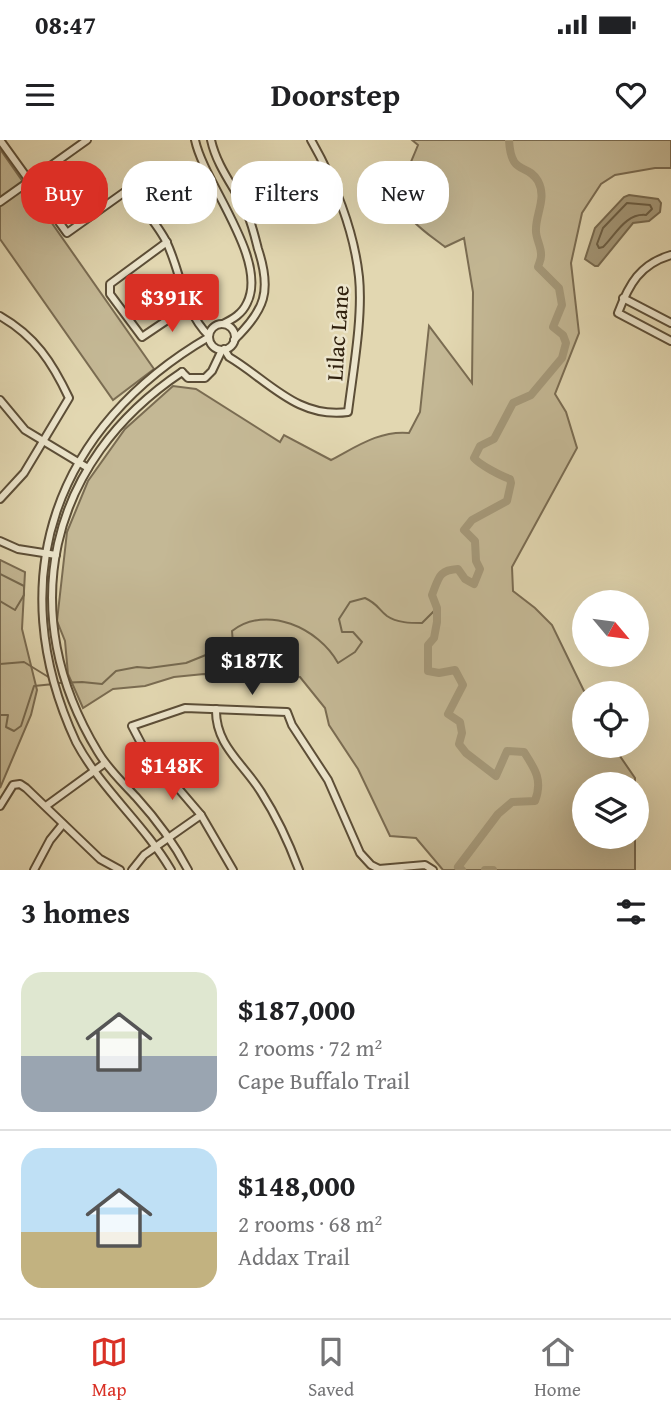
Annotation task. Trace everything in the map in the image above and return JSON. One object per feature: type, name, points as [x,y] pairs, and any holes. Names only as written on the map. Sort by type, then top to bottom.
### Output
[{"type":"street","points":[[0,140],[21,170]]},
{"type":"street","points":[[57,161],[87,140]]},
{"type":"street","points":[[171,870],[156,846],[83,755],[59,710],[46,674],[39,638],[37,593],[41,552],[51,512],[76,460],[106,418],[134,390],[209,336],[211,329],[236,317],[248,302],[251,276],[235,226],[206,173],[195,140]]},
{"type":"street","points":[[176,360],[182,373],[188,378],[205,378],[214,368],[223,350],[254,320],[263,304],[266,274],[247,213],[217,160],[211,140]]},
{"type":"street","name":"Lilac Lane","points":[[239,363],[298,405],[348,412],[359,307],[359,277],[338,196],[311,140]]},
{"type":"street","points":[[0,202],[21,187]]},
{"type":"street","points":[[108,204],[126,191],[131,192],[167,243],[188,306],[214,347],[223,350],[239,363]]},
{"type":"street","points":[[60,224],[66,233],[79,224]]},
{"type":"street","points":[[167,243],[110,284],[110,294],[142,337],[188,306]]},
{"type":"street","points":[[671,255],[651,262],[639,272],[623,298],[618,313],[671,341]]},
{"type":"street","points":[[623,298],[671,323]]},
{"type":"street","points":[[0,316],[32,338],[69,398],[23,475],[1,494]]},
{"type":"street","points":[[195,317],[233,331],[239,363]]},
{"type":"street","points":[[182,373],[160,386],[119,426],[88,468],[64,520],[52,580],[52,612],[58,654],[75,708],[105,763],[156,820],[188,870]]},
{"type":"street","points":[[154,375],[160,386]]},
{"type":"street","points":[[0,400],[20,426],[88,468]]},
{"type":"street","points":[[0,541],[16,548],[56,555]]},
{"type":"street","points":[[216,709],[216,724],[221,739],[264,796],[281,827],[299,870]]},
{"type":"street","points":[[233,870],[201,815],[143,747],[132,726],[177,710],[287,712],[292,725],[333,789],[360,853],[373,867],[430,868]]},
{"type":"street","points":[[46,806],[105,763]]},
{"type":"street","points":[[0,806],[15,784],[26,788],[100,859],[120,870]]},
{"type":"street","points":[[132,870],[138,861],[156,846],[201,815]]},
{"type":"street","points":[[34,870],[50,840],[63,824]]},
{"type":"shaded area","points":[[412,140],[671,140],[671,168],[615,175],[601,184],[582,213],[571,263],[579,333],[555,394],[566,412],[577,448],[512,567],[513,591],[552,625],[579,681],[572,681],[572,758],[621,758],[631,772],[572,772],[572,849],[635,849],[635,870],[443,870],[416,838],[390,836],[358,769],[329,725],[325,708],[300,677],[204,674],[174,677],[145,686],[113,689],[83,708],[68,674],[65,641],[57,621],[67,532],[88,481],[125,429],[173,386],[196,389],[280,442],[284,435],[331,460],[378,437],[409,433],[420,412],[429,326],[472,383],[473,292],[464,238],[445,247],[416,224],[449,224],[449,161],[412,161],[418,145]]},
{"type":"shaded area","points":[[0,149],[21,179],[21,224],[52,224],[154,369],[113,400],[0,239]]},
{"type":"shaded area","points":[[0,560],[25,572],[22,629],[37,690],[31,715],[0,788]]},
{"type":"water","points":[[629,195],[658,199],[661,203],[660,212],[649,221],[633,223],[598,266],[595,266],[585,259],[595,228]]},
{"type":"waterway","points":[[462,870],[458,867],[498,814],[512,802],[535,801],[538,787],[534,769],[524,752],[507,751],[496,776],[466,753],[459,744],[462,733],[460,722],[448,714],[463,685],[455,670],[439,673],[428,671],[428,645],[434,638],[437,622],[437,608],[432,595],[438,580],[446,571],[458,569],[465,579],[474,584],[480,569],[476,561],[475,541],[464,530],[472,520],[507,501],[511,483],[510,479],[474,458],[480,446],[494,439],[513,403],[531,395],[562,358],[566,343],[563,335],[553,327],[562,305],[559,288],[538,267],[541,253],[536,236],[536,223],[541,199],[540,187],[534,175],[516,164],[510,152],[509,140]]},
{"type":"waterway","points":[[0,574],[24,586],[24,595],[15,610],[0,601]]},
{"type":"waterway","points":[[58,683],[102,684],[116,671],[186,663],[233,644],[232,631],[246,623],[260,620],[275,620],[305,630],[318,639],[338,663],[355,652],[362,642],[353,632],[342,632],[339,619],[350,602],[365,598],[391,618],[409,623],[422,623],[437,608]]},
{"type":"waterway","points":[[0,664],[24,662],[50,678]]},
{"type":"waterway","points":[[0,715],[8,715],[6,727],[14,731],[21,726],[34,686],[54,684]]},
{"type":"waterway","points":[[485,870],[493,870]]}]
